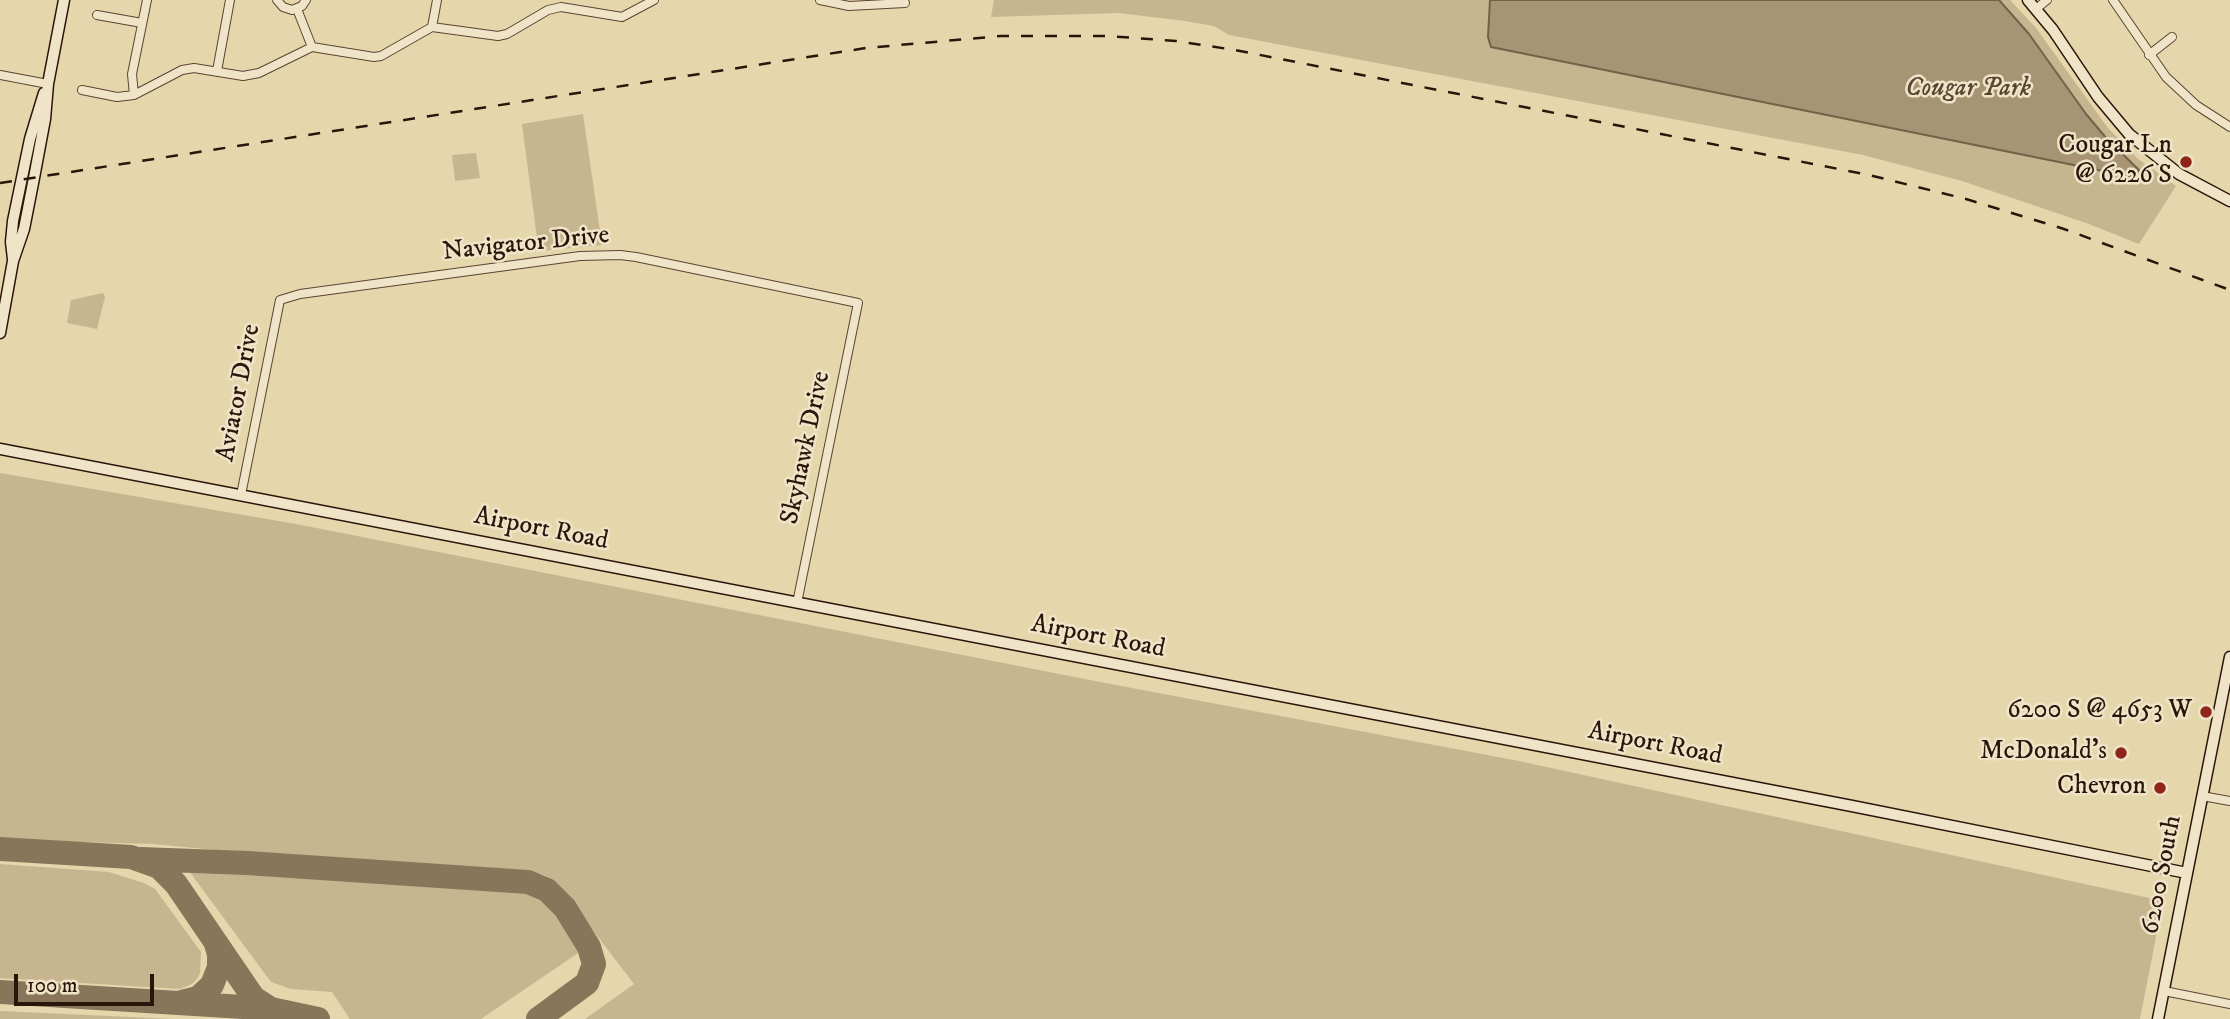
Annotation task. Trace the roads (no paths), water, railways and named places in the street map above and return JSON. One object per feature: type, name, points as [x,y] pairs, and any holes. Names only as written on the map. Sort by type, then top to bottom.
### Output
[{"type":"street","points":[[0,332],[13,261],[24,229],[34,178],[64,0]]},
{"type":"street","points":[[134,95],[132,74],[147,0]]},
{"type":"street","points":[[217,71],[230,0]]},
{"type":"street","points":[[277,0],[288,9],[297,9],[306,0]]},
{"type":"street","points":[[432,27],[437,0]]},
{"type":"street","points":[[543,0],[548,10]]},
{"type":"street","points":[[82,90],[117,97],[134,95],[182,70],[194,68],[243,76],[259,73],[312,47],[381,56],[432,27],[498,36],[548,10],[561,7],[622,17],[654,0]]},
{"type":"street","points":[[820,0],[905,3]]},
{"type":"street","points":[[2028,0],[2061,40],[2098,97],[2129,134],[2179,174],[2230,201]]},
{"type":"street","points":[[2036,9],[2047,0]]},
{"type":"street","points":[[2113,0],[2149,55],[2186,96],[2230,127]]},
{"type":"street","points":[[297,9],[312,47]]},
{"type":"street","points":[[97,15],[142,23]]},
{"type":"street","points":[[2149,55],[2172,37]]},
{"type":"street","points":[[0,75],[48,85]]},
{"type":"street","name":"Navigator Drive","points":[[280,300],[300,294],[534,261],[620,255],[858,303]]},
{"type":"street","name":"Aviator Drive","points":[[241,495],[280,300]]},
{"type":"street","name":"Skyhawk Drive","points":[[797,603],[858,303]]},
{"type":"street","name":"Airport Road","points":[[0,449],[2187,873]]},
{"type":"street","name":"6200 South","points":[[2158,1019],[2230,657]]},
{"type":"street","points":[[2202,796],[2230,801]]},
{"type":"street","points":[[2164,991],[2230,1004]]},
{"type":"railway","points":[[0,183],[866,48],[1001,36],[1108,36],[1176,41],[1235,50],[1869,175],[1966,199],[2064,229],[2230,290]]},
{"type":"place","name":"Cougar Ln @ 6226 S","points":[[2186,162]]},
{"type":"place","name":"6200 S @ 4653 W","points":[[2206,712]]},
{"type":"place","name":"McDonald's","points":[[2121,753]]},
{"type":"place","name":"Chevron","points":[[2160,788]]},
{"type":"park label","name":"Cougar Park","points":[[1968,90]]}]
